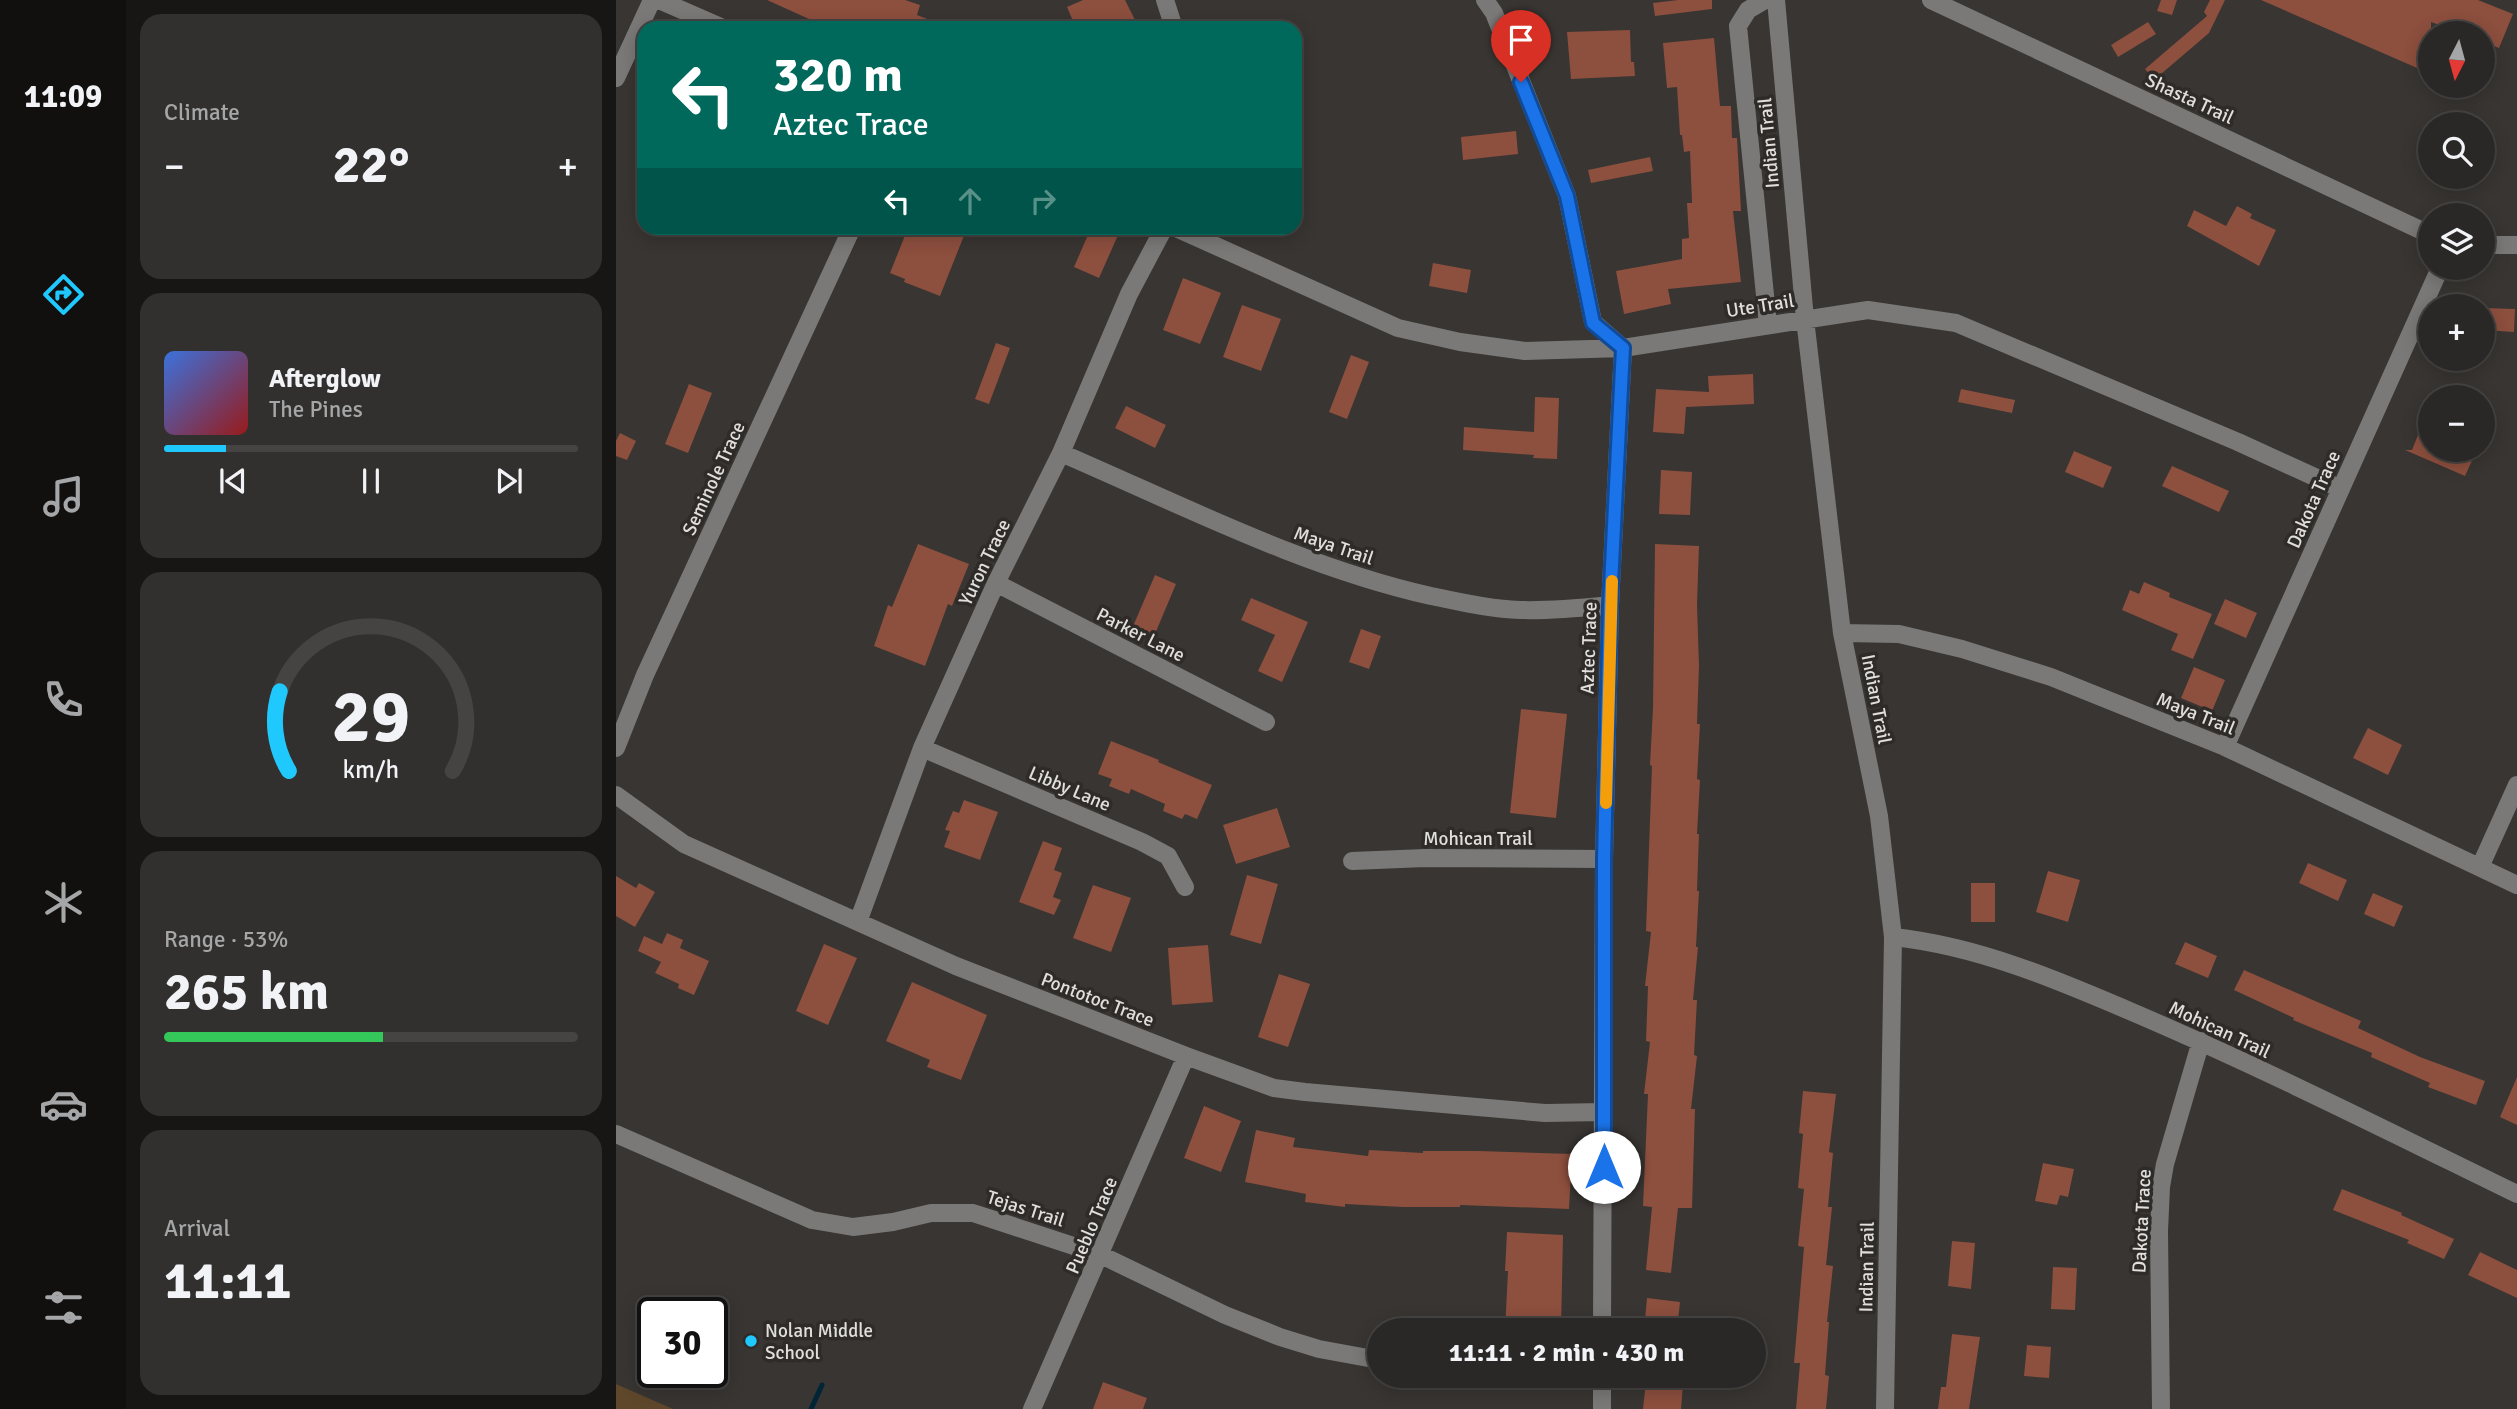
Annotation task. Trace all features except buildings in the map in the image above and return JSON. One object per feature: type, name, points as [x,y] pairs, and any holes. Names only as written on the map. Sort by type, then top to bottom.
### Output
[{"type":"street","points":[[642,21],[652,0]]},
{"type":"street","points":[[659,0],[707,21]]},
{"type":"street","points":[[1165,0],[1172,21]]},
{"type":"street","points":[[1485,0],[1494,13],[1567,196],[1593,323],[1623,348]]},
{"type":"street","points":[[1765,0],[1748,10],[1738,26],[1768,325]]},
{"type":"street","name":"Indian Trail","points":[[1776,0],[1805,319],[1843,633],[1879,816],[1893,937],[1885,1409]]},
{"type":"street","name":"Shasta Trail","points":[[1931,0],[2418,230]]},
{"type":"street","points":[[616,78],[637,32]]},
{"type":"street","name":"Seminole Trace","points":[[616,748],[645,675],[849,235]]},
{"type":"street","name":"Yuron Trace","points":[[858,922],[922,748],[996,583],[1060,453],[1129,294],[1160,235]]},
{"type":"street","name":"Ute Trail","points":[[1192,235],[1398,328],[1460,342],[1525,351],[1623,348],[1868,310],[1955,323],[2238,442],[2341,489]]},
{"type":"street","points":[[2495,245],[2517,245]]},
{"type":"street","name":"Dakota Trace","points":[[2225,747],[2435,280]]},
{"type":"street","name":"Aztec Trace","points":[[1602,1318],[1604,859],[1610,605],[1623,348]]},
{"type":"street","name":"Maya Trail","points":[[1060,453],[1282,549],[1349,574],[1417,593],[1519,610],[1563,610],[1610,605]]},
{"type":"street","name":"Parker Lane","points":[[996,583],[1266,722]]},
{"type":"street","name":"Maya Trail","points":[[1843,633],[1899,634],[1962,649],[2051,677],[2225,747],[2517,885]]},
{"type":"street","name":"Libby Lane","points":[[922,748],[1142,842],[1168,856],[1185,887]]},
{"type":"street","points":[[2480,867],[2517,785]]},
{"type":"street","name":"Pontotoc Trace","points":[[616,794],[684,844],[956,966],[1186,1056],[1274,1087],[1305,1093],[1545,1113],[1604,1112]]},
{"type":"street","name":"Mohican Trail","points":[[1352,861],[1424,858],[1604,859]]},
{"type":"street","name":"Mohican Trail","points":[[1893,937],[1927,940],[2058,980],[2200,1041],[2517,1194]]},
{"type":"street","name":"Dakota Trace","points":[[2161,1409],[2161,1187],[2200,1041]]},
{"type":"street","name":"Pueblo Trace","points":[[1032,1409],[1186,1056]]},
{"type":"street","name":"Tejas Trail","points":[[616,1134],[813,1220],[853,1227],[893,1222],[931,1213],[973,1213],[1101,1255],[1225,1315],[1280,1337],[1319,1349],[1367,1358]]},
{"type":"street","points":[[1602,1388],[1602,1409]]},
{"type":"shaded area","points":[[616,1384],[673,1409],[616,1409]]},
{"type":"waterway","points":[[811,1409],[822,1385]]},
{"type":"slow traffic","points":[[1606,803],[1612,581]]},
{"type":"place","name":"Nolan Middle School","points":[[751,1341]]},
{"type":"route","points":[[1521,82],[1567,196],[1593,323],[1623,348],[1610,605],[1604,859],[1604,1167]]}]
